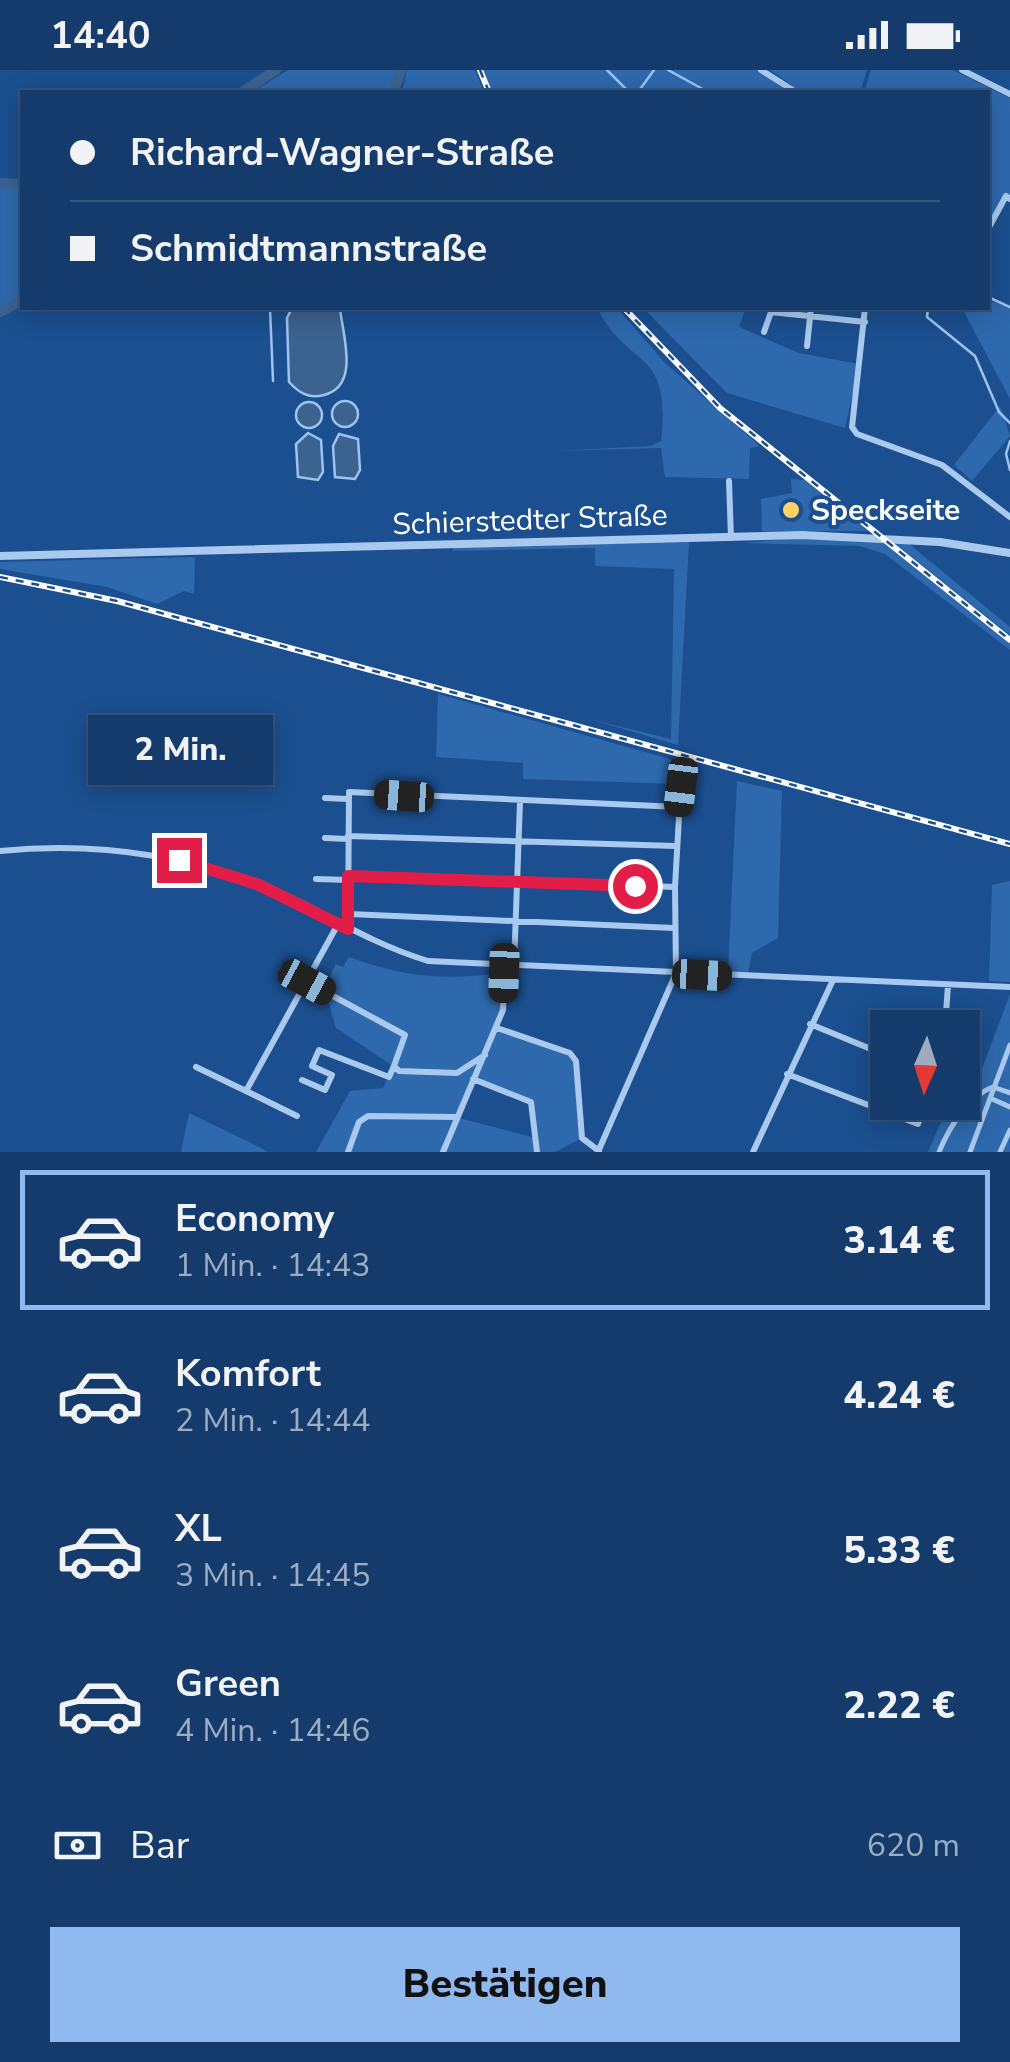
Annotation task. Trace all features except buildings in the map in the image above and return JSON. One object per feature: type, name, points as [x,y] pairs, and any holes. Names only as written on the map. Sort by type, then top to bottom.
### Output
[{"type":"street","points":[[761,70],[793,90]]},
{"type":"street","points":[[962,70],[1010,94]]},
{"type":"street","points":[[990,224],[1006,196],[1010,199]]},
{"type":"street","points":[[865,310],[852,428],[857,434],[942,466],[1010,516]]},
{"type":"street","points":[[764,332],[771,312],[810,312],[865,322]]},
{"type":"street","points":[[806,346],[810,312]]},
{"type":"street","points":[[729,481],[731,538]]},
{"type":"street","name":"Schierstedter Straße","points":[[0,556],[870,536],[1010,553]]},
{"type":"street","points":[[497,1028],[570,1053],[576,1061],[582,1138],[599,1152],[676,974],[675,887],[682,764]]},
{"type":"street","points":[[324,798],[348,795],[678,807]]},
{"type":"street","points":[[348,795],[348,929]]},
{"type":"street","points":[[443,1152],[504,1010],[516,922],[520,802]]},
{"type":"street","points":[[325,838],[677,846]]},
{"type":"street","points":[[0,851],[38,847],[109,851],[201,864],[272,890],[383,947],[428,960],[1010,988]]},
{"type":"street","points":[[316,879],[675,887]]},
{"type":"street","points":[[348,914],[674,928]]},
{"type":"street","points":[[246,1091],[338,924]]},
{"type":"street","points":[[753,1152],[833,980]]},
{"type":"street","points":[[302,1080],[325,1090],[332,1074],[312,1066],[319,1050],[389,1077],[406,1034],[307,982]]},
{"type":"street","points":[[946,1010],[948,985]]},
{"type":"street","points":[[810,1024],[870,1049]]},
{"type":"street","points":[[970,1152],[1010,1045]]},
{"type":"street","points":[[394,1066],[398,1071],[457,1073],[484,1055]]},
{"type":"street","points":[[196,1067],[297,1116]]},
{"type":"street","points":[[787,1074],[870,1106]]},
{"type":"street","points":[[473,1079],[531,1102],[538,1152]]},
{"type":"street","points":[[939,1152],[957,1118],[979,1094],[994,1087],[1010,1093]]},
{"type":"street","points":[[990,1098],[1010,1107]]},
{"type":"street","points":[[348,1152],[359,1122],[368,1116],[455,1117]]},
{"type":"street","points":[[1000,1152],[1010,1130]]},
{"type":"shaded area","points":[[288,70],[403,70],[396,90],[256,90]]},
{"type":"shaded area","points":[[407,70],[475,70],[483,90],[402,90]]},
{"type":"shaded area","points":[[483,70],[761,70],[793,90],[491,90]]},
{"type":"shaded area","points":[[770,70],[867,70],[861,90],[799,90]]},
{"type":"shaded area","points":[[871,70],[953,70],[1010,98],[1010,197],[1004,194],[990,219],[990,90],[865,90]]},
{"type":"shaded area","points":[[0,179],[20,180],[20,303],[0,310]]},
{"type":"shaded area","points":[[990,301],[1010,308],[1010,399],[963,310],[990,310]]},
{"type":"shaded area","points":[[291,310],[340,310],[347,358],[342,381],[335,390],[314,396],[289,382],[287,318]]},
{"type":"shaded area","points":[[598,310],[619,310],[665,363],[760,446],[750,448],[749,479],[665,477],[661,448],[553,451],[651,446],[661,441],[663,411],[654,374],[609,328]]},
{"type":"shaded area","points":[[645,310],[745,310],[739,327],[799,353],[859,364],[845,428],[727,393]]},
{"type":"shaded area","points":[[345,401],[354,405],[358,414],[354,423],[345,427],[336,423],[332,414],[336,405]]},
{"type":"shaded area","points":[[309,402],[318,406],[322,415],[318,424],[309,428],[300,424],[296,415],[300,406]]},
{"type":"shaded area","points":[[1000,406],[1010,436],[972,481],[954,465]]},
{"type":"shaded area","points":[[308,433],[321,440],[323,472],[318,480],[298,477],[296,444]]},
{"type":"shaded area","points":[[339,434],[358,439],[360,470],[355,479],[335,477],[333,446]]},
{"type":"shaded area","points":[[791,479],[805,480],[868,531],[762,531],[761,499],[792,493]]},
{"type":"shaded area","points":[[799,537],[881,540],[1010,643],[1010,650],[885,554],[860,546],[745,543]]},
{"type":"shaded area","points":[[891,541],[908,543],[1010,627],[1010,635]]},
{"type":"shaded area","points":[[689,542],[678,745],[589,719],[671,739],[674,569],[595,566],[595,548],[452,551],[454,547]]},
{"type":"shaded area","points":[[195,557],[194,594],[184,591],[157,604],[107,587],[0,569],[0,562]]},
{"type":"shaded area","points":[[438,694],[677,761],[677,784],[523,779],[523,763],[436,757]]},
{"type":"shaded area","points":[[737,781],[782,791],[778,938],[752,953],[748,973],[728,971]]},
{"type":"shaded area","points":[[1010,881],[1010,982],[989,981],[992,885]]},
{"type":"shaded area","points":[[349,957],[425,975],[504,973],[503,1010],[497,1028],[570,1053],[576,1061],[582,1138],[555,1152],[316,1152],[350,1091],[383,1088],[393,1066],[336,1028],[324,987],[336,964],[343,967]],"holes":[[[473,1080],[534,1107],[536,1138],[455,1117]]]},
{"type":"shaded area","points":[[1010,994],[1010,1152],[928,1152],[944,1120],[980,1120],[980,1074]]},
{"type":"shaded area","points":[[189,1113],[261,1148],[268,1152],[181,1152]]},
{"type":"waterway","points":[[245,90],[276,70]]},
{"type":"waterway","points":[[395,90],[401,70]]},
{"type":"waterway","points":[[607,70],[627,90]]},
{"type":"waterway","points":[[639,90],[654,70]]},
{"type":"waterway","points":[[668,70],[704,90]]},
{"type":"waterway","points":[[0,183],[20,184]]},
{"type":"waterway","points":[[990,298],[1010,307]]},
{"type":"waterway","points":[[0,312],[20,301]]},
{"type":"waterway","points":[[270,310],[273,381]]},
{"type":"waterway","points":[[928,310],[927,317],[975,356],[999,412],[1010,423]]},
{"type":"waterway","points":[[1010,441],[1006,454],[1010,470]]},
{"type":"railway","points":[[480,70],[488,90]]},
{"type":"railway","points":[[626,310],[720,408],[1010,640]]},
{"type":"railway","points":[[0,577],[117,601],[1010,844]]},
{"type":"place","name":"Speckseite","points":[[791,510]]},
{"type":"route","points":[[179,860],[257,884],[348,929],[348,876],[635,886]]}]
